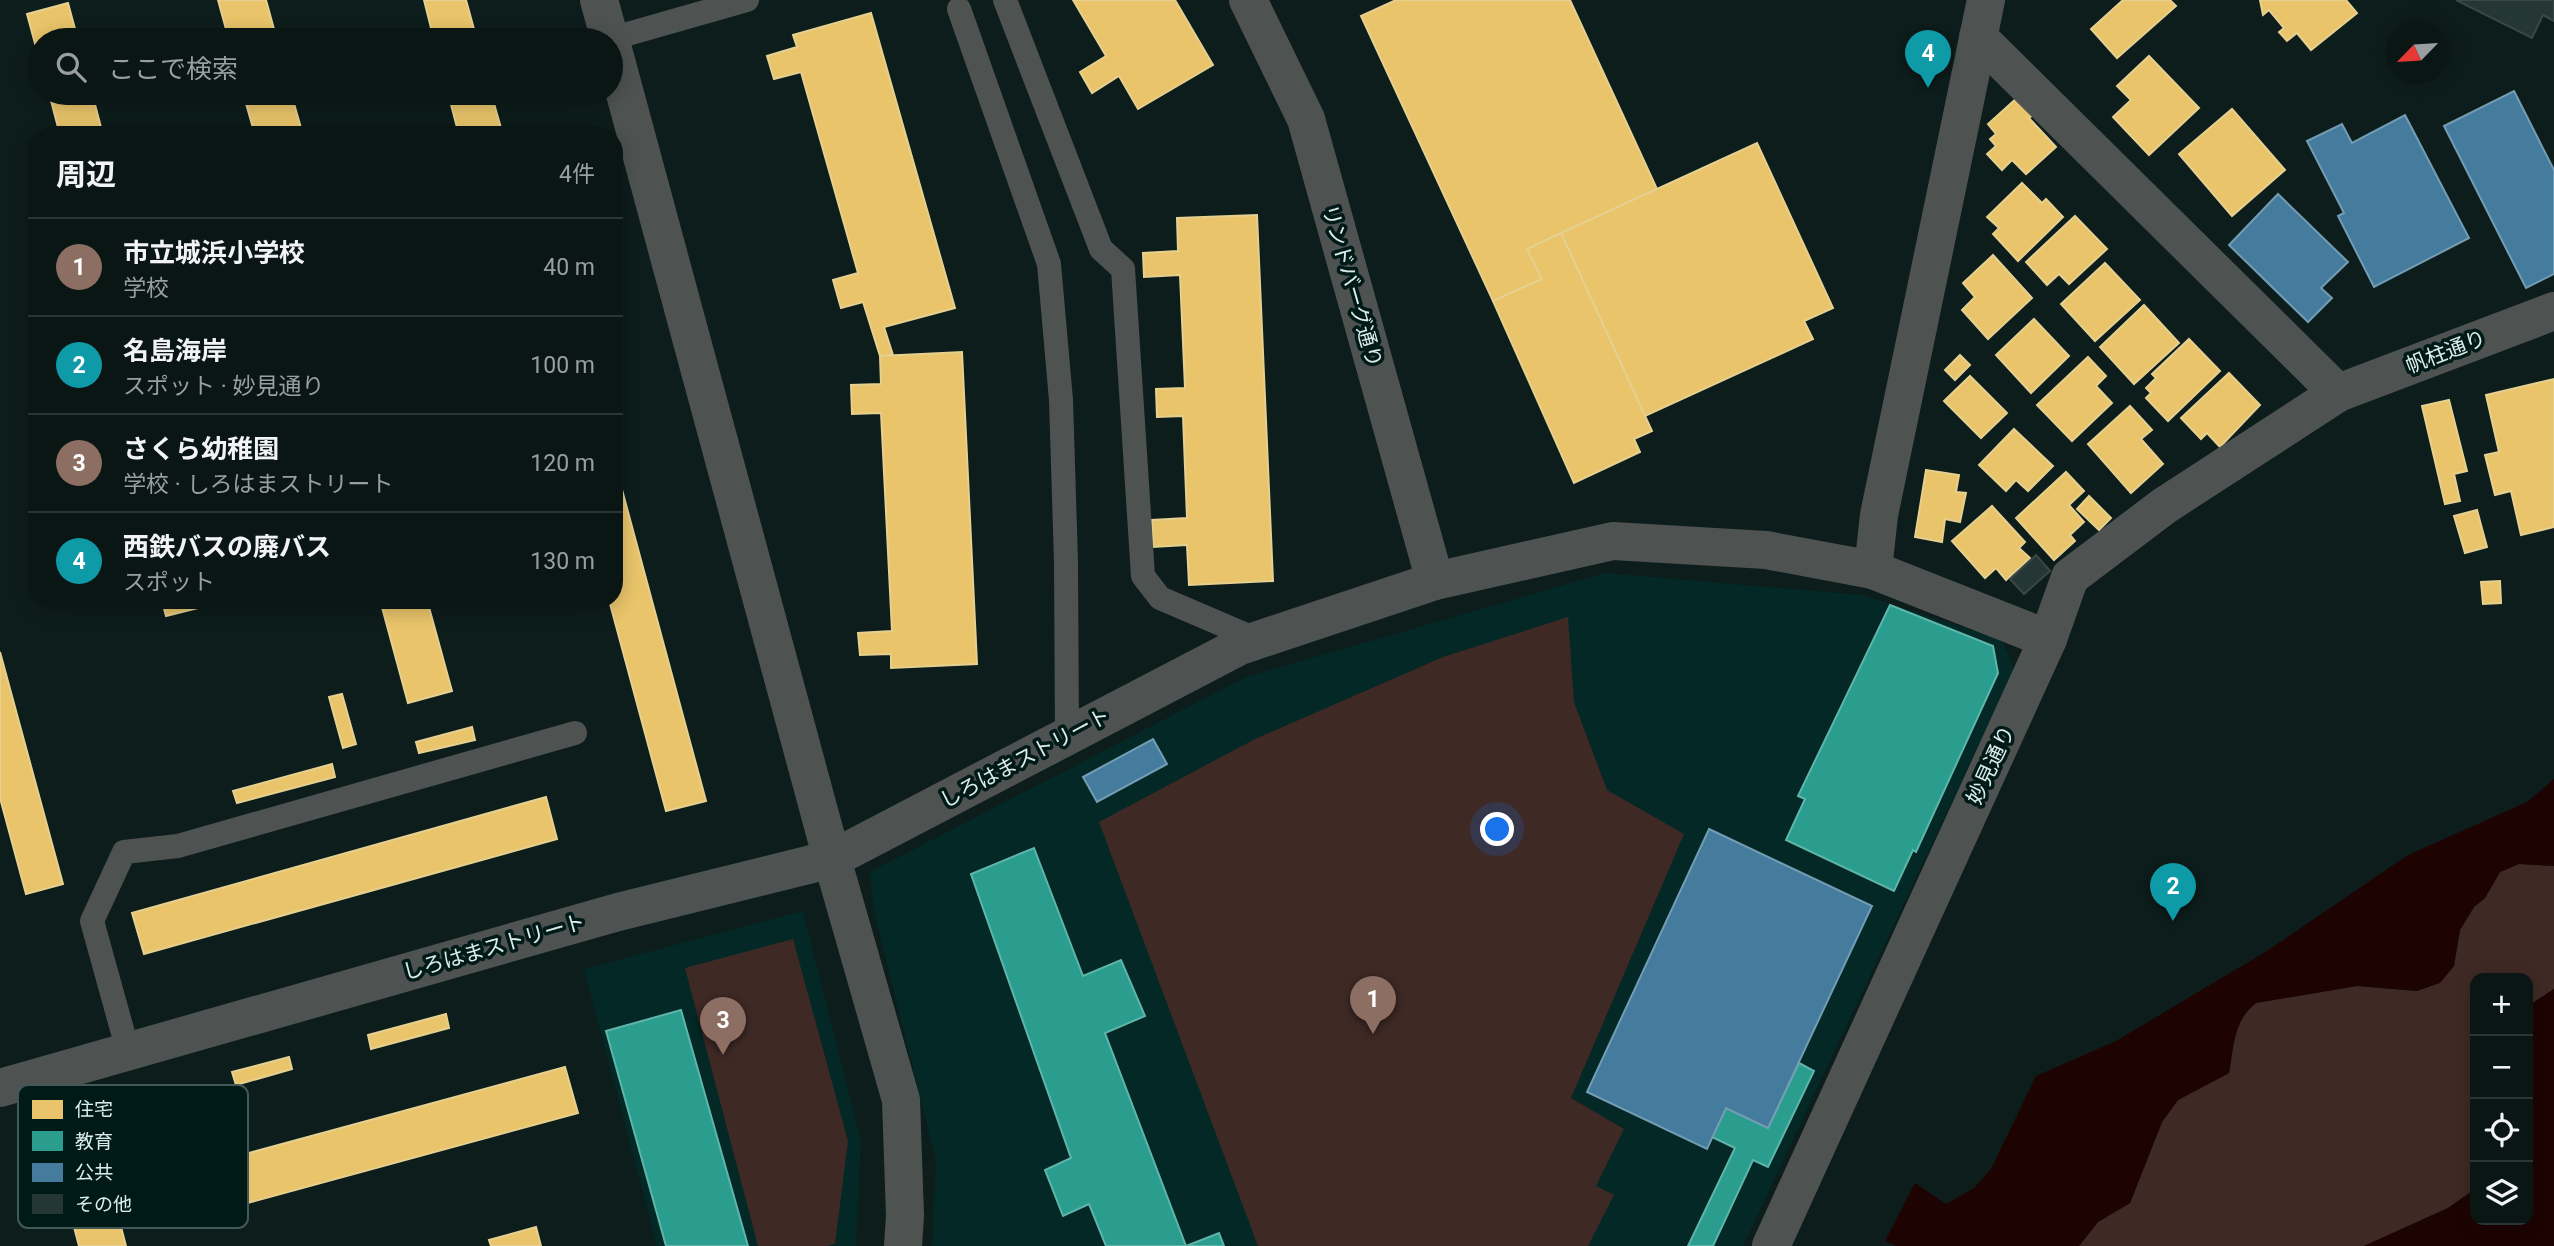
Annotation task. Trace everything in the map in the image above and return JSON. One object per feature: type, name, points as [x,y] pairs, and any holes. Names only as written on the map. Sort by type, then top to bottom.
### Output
[{"type":"street","points":[[599,0],[607,28]]},
{"type":"street","name":"リンドバーグ通り","points":[[1248,0],[1306,119],[1435,582]]},
{"type":"street","points":[[1873,570],[1879,515],[1986,0]]},
{"type":"street","points":[[1978,37],[2338,393]]},
{"type":"street","points":[[623,88],[832,859],[901,1100],[905,1216],[903,1246]]},
{"type":"street","name":"帆柱通り","points":[[2338,393],[2554,311]]},
{"type":"street","name":"妙見通り","points":[[1771,1246],[2048,639],[2070,577],[2164,506],[2338,393]]},
{"type":"street","name":"しろはまストリート","points":[[0,1088],[618,912],[832,859],[1240,646],[1435,582],[1613,541],[1766,550],[1873,570],[2048,639]]},
{"type":"lane","points":[[623,36],[747,0]]},
{"type":"lane","points":[[1005,0],[1101,250],[1123,269],[1143,576],[1160,597],[1258,640]]},
{"type":"lane","points":[[960,9],[1049,264],[1061,414],[1066,562],[1067,736]]},
{"type":"lane","points":[[128,1051],[92,921],[124,852],[178,846],[576,733]]},
{"type":"shaded area","points":[[1605,573],[1863,595],[2002,640],[2014,669],[1743,1246],[932,1246],[936,1161],[873,907],[870,872],[1246,677]]},
{"type":"shaded area","points":[[1568,617],[1574,702],[1607,790],[1684,834],[1571,1098],[1624,1129],[1596,1186],[1614,1195],[1588,1246],[1258,1246],[1099,822],[1255,739],[1443,657]]},
{"type":"shaded area","points":[[2554,779],[2554,866],[2519,864],[2500,872],[2485,898],[2474,907],[2460,930],[2454,966],[2440,983],[2417,991],[2357,986],[2256,1003],[2248,1010],[2239,1026],[2229,1073],[2178,1100],[2162,1122],[2130,1203],[2098,1222],[2079,1246],[1896,1246],[1885,1241],[1915,1183],[1946,1204],[1974,1188],[1991,1169],[2036,1076],[2116,1041],[2267,951],[2408,855],[2527,802]]},
{"type":"shaded area","points":[[2519,864],[2554,866],[2554,989],[2533,1003],[2533,973],[2470,973],[2470,1193],[2448,1208],[2364,1246],[2079,1246],[2098,1222],[2130,1203],[2162,1122],[2178,1100],[2229,1073],[2239,1026],[2248,1010],[2256,1003],[2357,986],[2417,991],[2454,966],[2460,930],[2474,907],[2485,898],[2500,872]]},
{"type":"shaded area","points":[[803,911],[861,1141],[856,1246],[657,1246],[584,969]]},
{"type":"shaded area","points":[[793,939],[848,1141],[835,1244],[758,1246],[685,968]]},
{"type":"shaded area","points":[[2554,989],[2554,1246],[2364,1246],[2448,1208],[2470,1193],[2470,1225],[2533,1225],[2533,1003]]},
{"type":"building: 住宅","points":[[218,0],[266,0],[274,28],[226,28]]},
{"type":"building: 住宅","points":[[424,0],[466,0],[474,28],[431,28]]},
{"type":"building: 住宅","points":[[1073,0],[1175,0],[1213,65],[1138,109],[1119,76],[1092,93],[1080,72],[1106,56]]},
{"type":"building: 住宅","points":[[1396,0],[1570,0],[1657,189],[1527,249],[1542,279],[1493,301],[1361,16]]},
{"type":"building: 住宅","points":[[2123,0],[2170,0],[2176,6],[2117,58],[2091,29]]},
{"type":"building: 住宅","points":[[2260,0],[2346,0],[2357,13],[2311,50],[2297,33],[2287,41],[2279,32],[2284,28],[2269,10],[2263,15]]},
{"type":"building: 住宅","points":[[68,3],[75,28],[31,28],[27,14]]},
{"type":"building: 住宅","points":[[871,13],[955,308],[884,327],[893,355],[880,356],[863,302],[841,308],[833,280],[858,273],[801,72],[774,79],[767,56],[797,47],[793,35]]},
{"type":"building: 住宅","points":[[2149,56],[2199,108],[2149,155],[2113,117],[2131,100],[2117,86]]},
{"type":"building: 住宅","points":[[2017,98],[2033,115],[2029,118],[2056,147],[2026,174],[2012,160],[2002,170],[1987,154],[1996,146],[1990,139],[1996,134],[1988,124]]},
{"type":"building: 住宅","points":[[52,105],[95,105],[101,126],[58,126]]},
{"type":"building: 住宅","points":[[246,105],[294,105],[300,126],[252,126]]},
{"type":"building: 住宅","points":[[451,105],[494,105],[500,126],[457,126]]},
{"type":"building: 住宅","points":[[2232,109],[2285,170],[2232,216],[2179,154]]},
{"type":"building: 住宅","points":[[1757,143],[1833,308],[1804,321],[1813,339],[1645,416],[1561,233]]},
{"type":"building: 住宅","points":[[2022,183],[2042,203],[2046,199],[2063,217],[2018,261],[1993,234],[1999,228],[1987,217]]},
{"type":"building: 住宅","points":[[1257,215],[1273,581],[1189,585],[1187,545],[1153,547],[1152,520],[1187,518],[1183,416],[1157,417],[1156,389],[1185,388],[1180,275],[1144,277],[1143,253],[1178,251],[1177,218]]},
{"type":"building: 住宅","points":[[2075,216],[2107,249],[2069,284],[2059,274],[2047,285],[2026,262]]},
{"type":"building: 住宅","points":[[1561,233],[1652,431],[1634,439],[1640,452],[1574,483],[1493,301],[1542,279],[1527,249]]},
{"type":"building: 住宅","points":[[1993,255],[2032,298],[1988,339],[1962,310],[1975,297],[1963,283]]},
{"type":"building: 住宅","points":[[2105,263],[2140,300],[2095,341],[2061,304]]},
{"type":"building: 住宅","points":[[2144,305],[2179,343],[2134,384],[2100,347]]},
{"type":"building: 住宅","points":[[2034,319],[2069,356],[2031,393],[1996,355]]},
{"type":"building: 住宅","points":[[2189,339],[2220,371],[2168,421],[2146,398],[2151,393],[2146,388],[2156,378],[2152,374]]},
{"type":"building: 住宅","points":[[962,352],[977,664],[891,668],[891,654],[860,655],[858,633],[892,631],[881,413],[852,414],[851,385],[881,384],[880,356]]},
{"type":"building: 住宅","points":[[1960,355],[1970,365],[1955,380],[1945,370]]},
{"type":"building: 住宅","points":[[2088,357],[2106,376],[2096,386],[2112,403],[2072,441],[2037,405]]},
{"type":"building: 住宅","points":[[2229,373],[2260,405],[2220,447],[2207,433],[2201,439],[2181,418]]},
{"type":"building: 住宅","points":[[1970,376],[2007,413],[1981,438],[1944,401]]},
{"type":"building: 住宅","points":[[2554,379],[2554,527],[2521,535],[2511,491],[2495,495],[2485,455],[2499,452],[2486,395]]},
{"type":"building: 住宅","points":[[2449,400],[2467,471],[2454,474],[2460,501],[2445,504],[2422,406]]},
{"type":"building: 住宅","points":[[2130,406],[2152,430],[2141,439],[2163,464],[2131,493],[2088,444]]},
{"type":"building: 住宅","points":[[2014,429],[2053,466],[2028,491],[2016,480],[2006,491],[1979,465]]},
{"type":"building: 住宅","points":[[1926,470],[1959,475],[1956,492],[1966,493],[1960,522],[1945,519],[1942,542],[1915,537]]},
{"type":"building: 住宅","points":[[2066,472],[2084,491],[2069,505],[2084,522],[2070,535],[2075,541],[2054,560],[2016,518]]},
{"type":"building: 住宅","points":[[623,493],[706,801],[666,811],[611,609],[623,609]]},
{"type":"building: 住宅","points":[[2089,496],[2111,518],[2099,530],[2077,509]]},
{"type":"building: 住宅","points":[[1992,506],[2025,542],[2019,548],[2030,558],[2006,580],[1996,568],[1985,578],[1952,541]]},
{"type":"building: 住宅","points":[[2477,510],[2487,547],[2465,553],[2454,516]]},
{"type":"building: 住宅","points":[[2500,581],[2501,603],[2483,604],[2481,582]]},
{"type":"building: 住宅","points":[[164,609],[194,609],[166,616]]},
{"type":"building: 住宅","points":[[382,609],[429,609],[452,691],[408,703]]},
{"type":"building: 住宅","points":[[0,652],[63,884],[26,894],[0,798]]},
{"type":"building: 住宅","points":[[342,694],[356,744],[343,748],[329,697]]},
{"type":"building: 住宅","points":[[472,727],[475,740],[419,753],[416,742]]},
{"type":"building: 住宅","points":[[332,764],[335,777],[237,803],[233,791]]},
{"type":"building: 住宅","points":[[546,797],[557,839],[144,954],[132,913]]},
{"type":"building: 住宅","points":[[446,1014],[449,1028],[371,1049],[368,1035]]},
{"type":"building: 住宅","points":[[289,1057],[292,1069],[236,1085],[232,1072]]},
{"type":"building: 住宅","points":[[565,1067],[578,1113],[248,1203],[248,1153]]},
{"type":"building: 住宅","points":[[536,1227],[541,1246],[491,1246],[489,1240]]},
{"type":"building: 住宅","points":[[74,1228],[121,1228],[126,1246],[79,1246]]},
{"type":"building: 教育","points":[[1890,605],[1993,646],[1998,673],[1916,852],[1913,850],[1894,891],[1786,840],[1805,799],[1798,796]]},
{"type":"building: 教育","points":[[1034,848],[1083,976],[1121,960],[1145,1016],[1105,1033],[1186,1246],[1106,1246],[1089,1204],[1063,1216],[1045,1170],[1071,1158],[971,874]]},
{"type":"building: 教育","points":[[681,1010],[748,1246],[666,1246],[606,1031]]},
{"type":"building: 教育","points":[[1799,1063],[1814,1071],[1768,1167],[1753,1160],[1713,1246],[1688,1246],[1735,1148],[1712,1137],[1726,1108],[1768,1128]]},
{"type":"building: 教育","points":[[1219,1233],[1224,1246],[1186,1246]]},
{"type":"building: 公共","points":[[2514,91],[2554,170],[2554,274],[2526,288],[2444,126]]},
{"type":"building: 公共","points":[[2405,115],[2469,238],[2374,287],[2338,216],[2344,213],[2307,141],[2342,124],[2352,143]]},
{"type":"building: 公共","points":[[2278,194],[2348,262],[2321,288],[2332,298],[2308,322],[2229,245]]},
{"type":"building: 公共","points":[[1153,739],[1167,764],[1097,802],[1083,777]]},
{"type":"building: 公共","points":[[1709,829],[1872,906],[1768,1128],[1726,1108],[1707,1149],[1587,1092]]},
{"type":"building: その他","points":[[2456,0],[2554,0],[2554,21],[2543,15],[2532,38]]},
{"type":"building: その他","points":[[2036,555],[2050,571],[2024,594],[2010,579]]},
{"type":"place","name":"西鉄バスの廃バス","points":[[1928,88]]},
{"type":"place","name":"名島海岸","points":[[2173,921]]},
{"type":"place","name":"市立城浜小学校","points":[[1373,1034]]},
{"type":"place","name":"さくら幼稚園","points":[[723,1055]]}]
